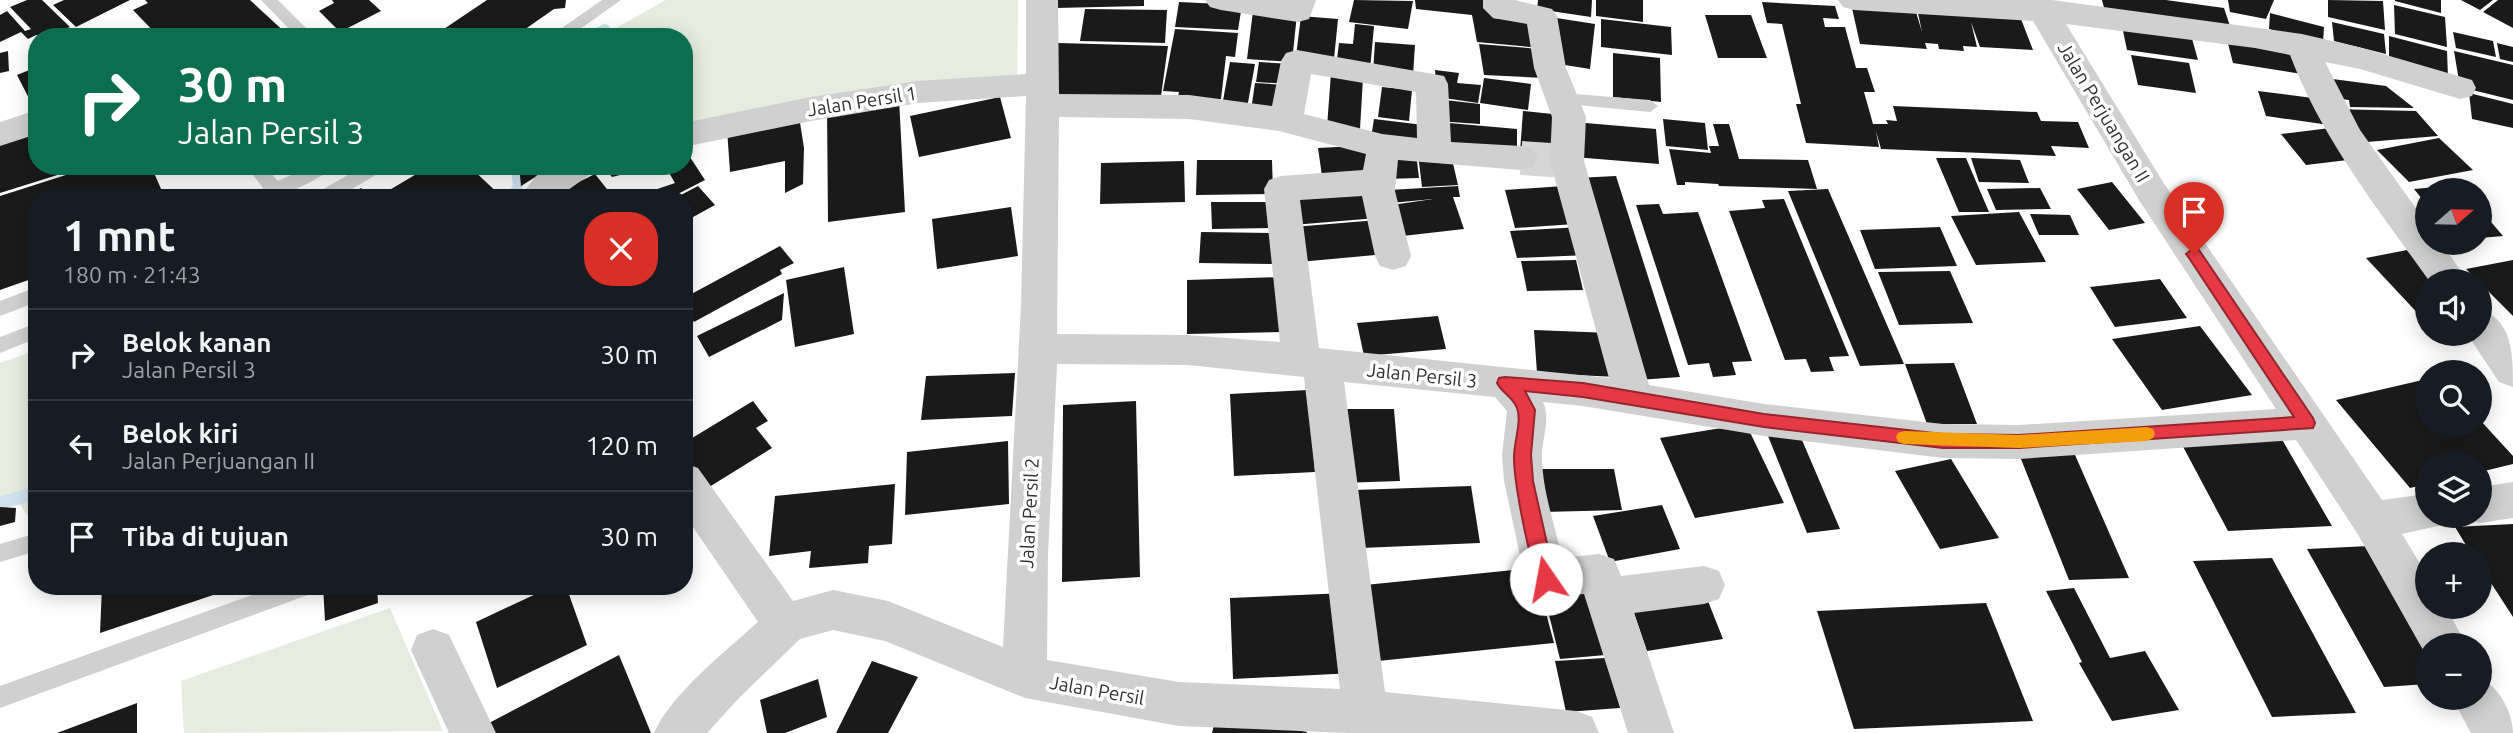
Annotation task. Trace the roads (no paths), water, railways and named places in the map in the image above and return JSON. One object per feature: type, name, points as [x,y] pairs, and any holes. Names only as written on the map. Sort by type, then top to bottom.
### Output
[{"type":"street","name":"Jalan Persil 2","points":[[1025,677],[1023,600],[1038,349],[1042,0]]},
{"type":"street","points":[[1221,0],[1297,12],[1300,0]]},
{"type":"street","points":[[1499,0],[1499,8],[1504,11],[1541,16],[1550,68],[1569,117],[1567,161],[1634,399]]},
{"type":"street","points":[[1854,0],[2039,5],[2302,45],[2385,65],[2460,88]]},
{"type":"street","name":"Jalan Perjuangan II","points":[[2039,5],[2151,191],[2372,520],[2437,633]]},
{"type":"street","points":[[2302,45],[2314,81],[2343,132],[2440,269]]},
{"type":"street","points":[[1286,121],[1297,61],[1432,84],[1434,153]]},
{"type":"street","name":"Jalan Persil 1","points":[[693,133],[811,108],[918,92],[1043,94],[1189,107],[1286,121],[1382,146],[1434,153],[1521,158]]},
{"type":"street","points":[[0,134],[28,125]]},
{"type":"street","points":[[1382,146],[1378,191],[1392,256]]},
{"type":"street","points":[[544,189],[563,175]]},
{"type":"street","points":[[1365,712],[1281,189],[1379,183]]},
{"type":"street","points":[[2492,341],[2513,371]]},
{"type":"street","name":"Jalan Persil 3","points":[[1038,349],[1188,350],[1259,355],[1311,363],[1583,390],[1764,420],[1943,441],[2019,442],[2307,423]]},
{"type":"street","points":[[1505,383],[1518,394],[1527,410],[1522,455],[1524,481],[1546,579],[1599,573],[1651,733]]},
{"type":"street","points":[[693,493],[785,625]]},
{"type":"street","points":[[2492,503],[2513,500]]},
{"type":"street","points":[[2372,520],[2415,514]]},
{"type":"street","points":[[1607,597],[1704,585]]},
{"type":"street","name":"Jalan Persil","points":[[677,733],[723,683],[785,625],[833,610],[888,621],[1025,677],[1181,718],[1365,712],[1576,733]]},
{"type":"street","points":[[433,650],[473,733]]},
{"type":"street","points":[[2482,710],[2496,733]]},
{"type":"lane","points":[[269,0],[298,28]]},
{"type":"lane","points":[[571,28],[614,0]]},
{"type":"lane","points":[[1562,99],[1650,106]]},
{"type":"lane","points":[[278,189],[309,175]]},
{"type":"lane","points":[[338,189],[362,175]]},
{"type":"lane","points":[[0,309],[28,298]]},
{"type":"lane","points":[[0,345],[28,334]]},
{"type":"lane","points":[[0,553],[28,545]]},
{"type":"lane","points":[[0,697],[280,595]]},
{"type":"waterway","points":[[516,175],[516,189]]},
{"type":"waterway","points":[[0,503],[28,495]]},
{"type":"tunnel","points":[[1521,158],[1567,161]]}]
